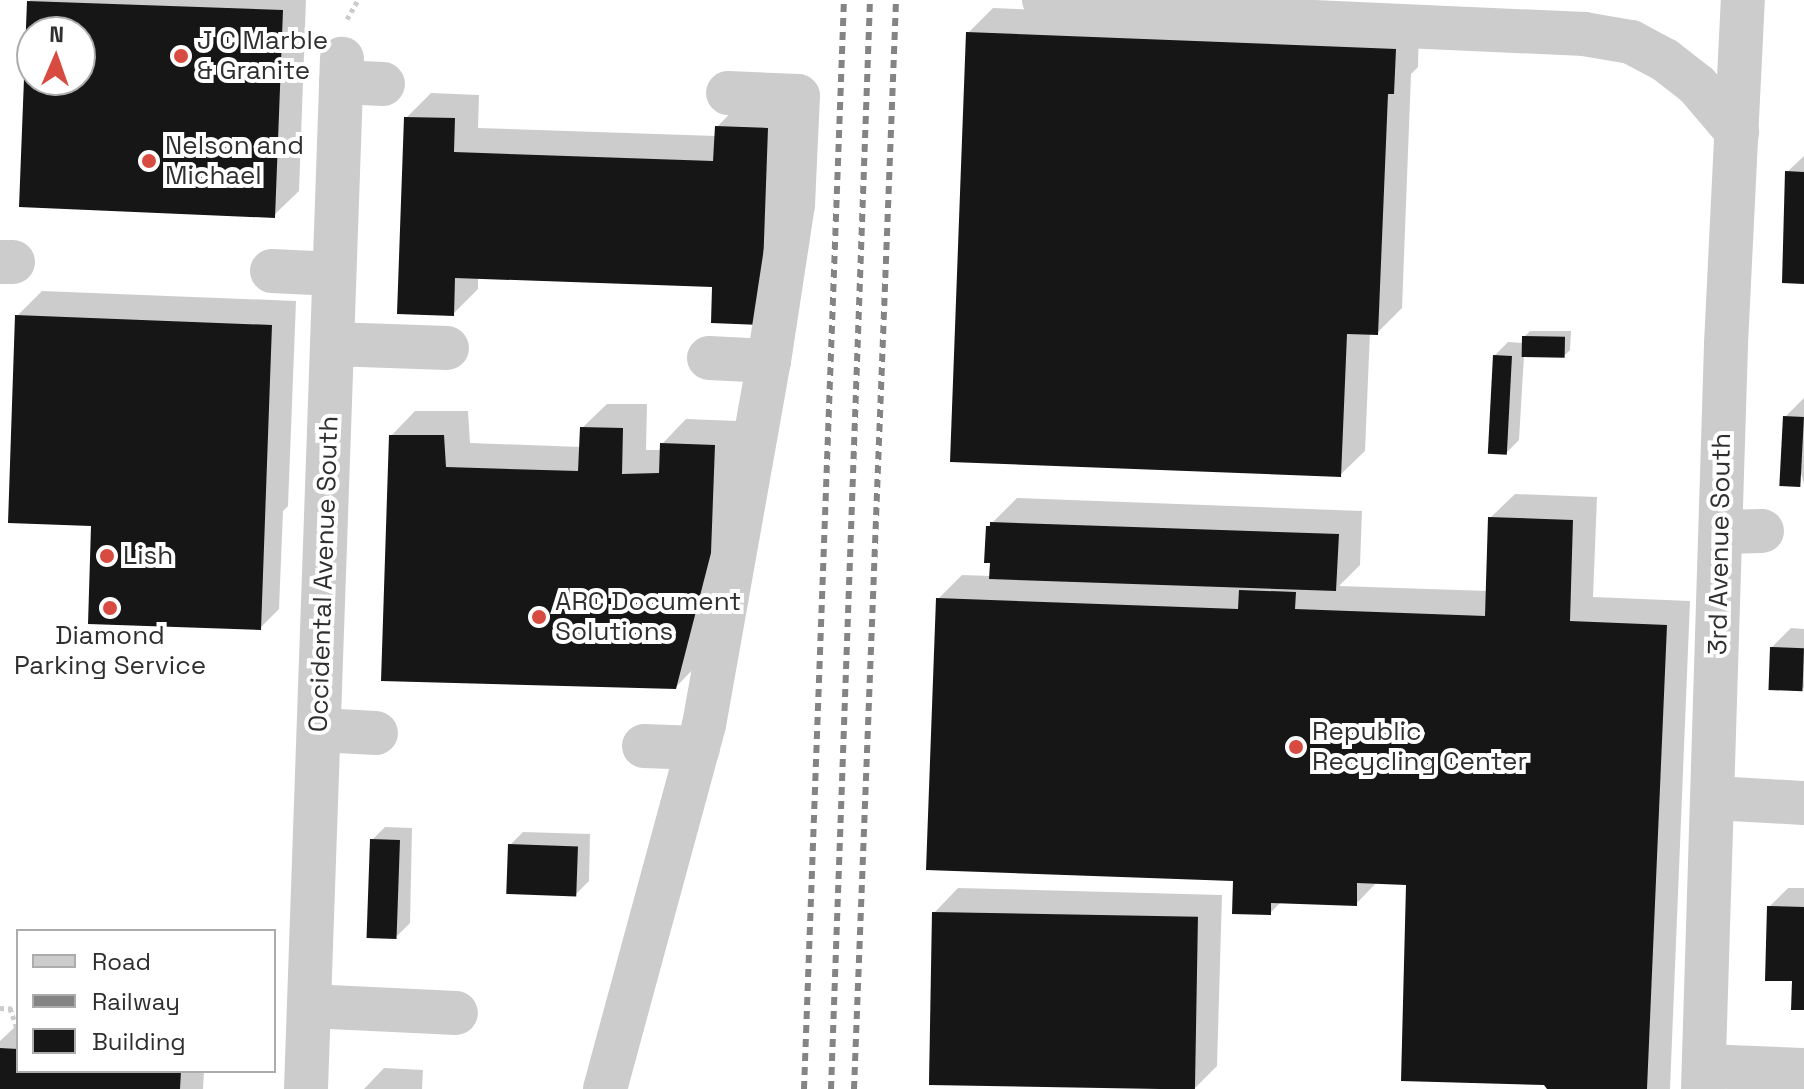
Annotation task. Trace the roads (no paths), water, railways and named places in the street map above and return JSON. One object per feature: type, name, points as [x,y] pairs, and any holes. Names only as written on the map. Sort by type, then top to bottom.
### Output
[{"type":"street","points":[[1044,0],[1049,6],[1066,11],[1570,33],[1631,42],[1665,60],[1697,85],[1737,132]]},
{"type":"street","name":"3rd Avenue South","points":[[1704,1078],[1714,798],[1741,532],[1737,132],[1743,0]]},
{"type":"street","name":"Occidental Avenue South","points":[[306,1089],[341,70],[383,84]]},
{"type":"street","points":[[605,1089],[698,748],[769,361],[793,205],[798,96],[728,93]]},
{"type":"street","points":[[272,271],[334,274]]},
{"type":"street","points":[[332,344],[447,348]]},
{"type":"street","points":[[709,358],[769,361]]},
{"type":"street","points":[[319,730],[376,733]]},
{"type":"street","points":[[644,746],[698,748]]},
{"type":"street","points":[[1714,798],[1804,803]]},
{"type":"street","points":[[309,1006],[456,1013]]},
{"type":"street","points":[[1704,1078],[1804,1070]]},
{"type":"railway","points":[[804,1089],[844,0]]},
{"type":"railway","points":[[831,1089],[870,0]]},
{"type":"railway","points":[[854,1089],[896,0]]},
{"type":"place","name":"J C Marble & Granite","points":[[181,56]]},
{"type":"place","name":"Nelson and Michael","points":[[149,161]]},
{"type":"place","name":"Lish","points":[[107,556]]},
{"type":"place","name":"Diamond Parking Service","points":[[110,608]]},
{"type":"place","name":"ARC Document Solutions","points":[[539,617]]},
{"type":"place","name":"Republic Recycling Center","points":[[1296,747]]}]
